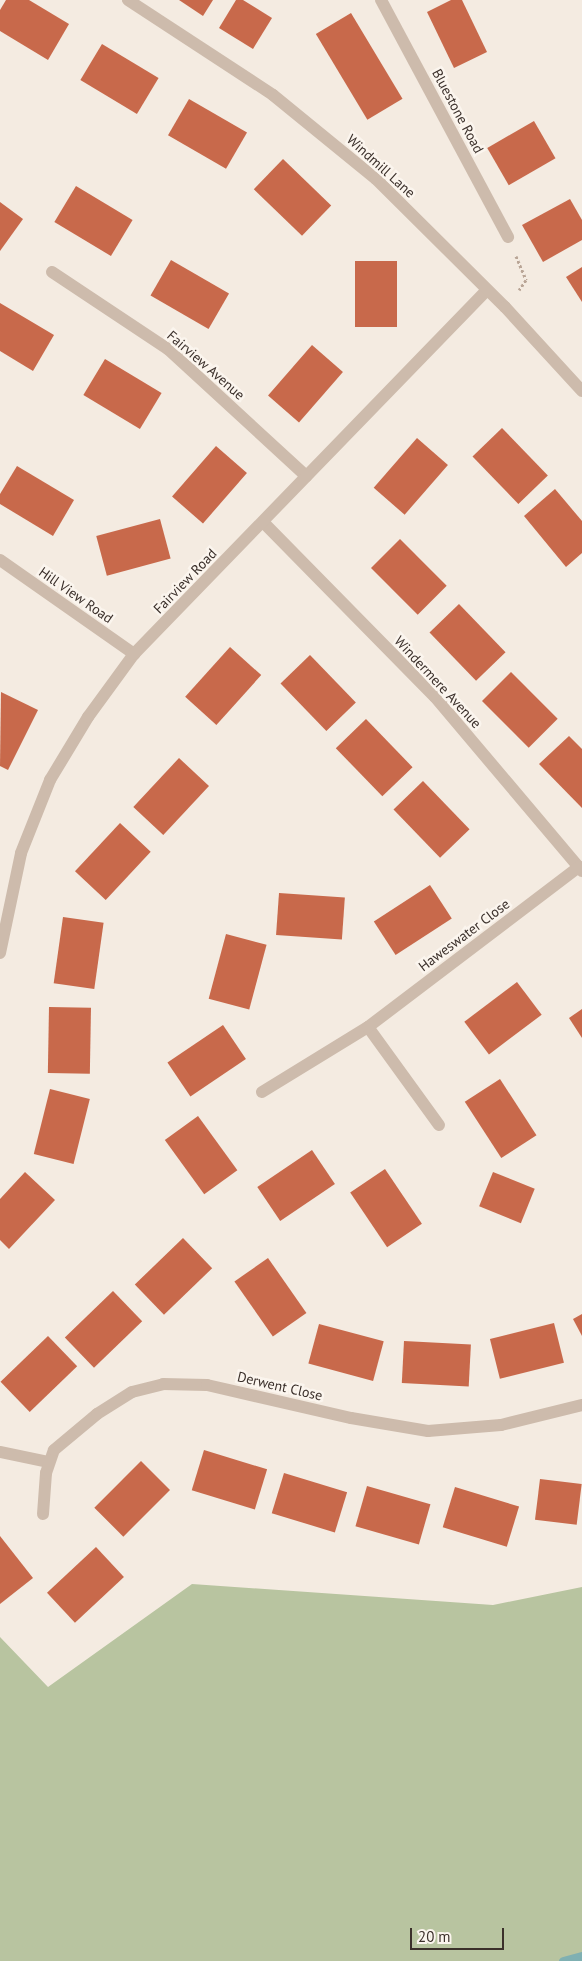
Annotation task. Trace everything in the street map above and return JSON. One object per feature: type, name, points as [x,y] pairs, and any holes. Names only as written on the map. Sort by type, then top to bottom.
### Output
[{"type":"street","name":"Windmill Lane","points":[[128,0],[280,100],[376,179],[506,307],[582,391]]},
{"type":"street","name":"Bluestone Road","points":[[382,0],[508,237]]},
{"type":"street","name":"Fairview Avenue","points":[[52,272],[168,349],[306,476]]},
{"type":"street","name":"Fairview Road","points":[[0,953],[21,853],[50,780],[88,717],[134,654],[488,290]]},
{"type":"street","name":"Windermere Avenue","points":[[263,522],[435,697],[580,869]]},
{"type":"street","name":"Hill View Road","points":[[0,560],[134,654]]},
{"type":"street","name":"Haweswater Close","points":[[262,1092],[368,1027],[580,869]]},
{"type":"street","points":[[368,1027],[439,1125]]},
{"type":"street","name":"Derwent Close","points":[[43,1514],[50,1462],[54,1450],[97,1414],[132,1392],[163,1384],[207,1385],[351,1418],[428,1430],[500,1425],[582,1406]]},
{"type":"street","points":[[1,1452],[50,1462]]},
{"type":"path","points":[[506,307],[526,280],[508,237]]},
{"type":"green space","points":[[192,1584],[493,1605],[582,1587],[582,1961],[0,1961],[0,1637],[48,1687]]},
{"type":"building","points":[[6,0],[29,0],[69,24],[48,60],[0,31],[0,10]]},
{"type":"building","points":[[179,0],[213,0],[203,16]]},
{"type":"building","points":[[236,0],[243,0],[272,18],[253,49],[219,28]]},
{"type":"building","points":[[451,0],[462,0],[487,52],[454,68],[427,12]]},
{"type":"building","points":[[351,13],[403,99],[367,120],[316,34]]},
{"type":"building","points":[[102,44],[159,78],[137,114],[80,80]]},
{"type":"building","points":[[189,99],[247,132],[226,169],[168,135]]},
{"type":"building","points":[[534,121],[556,158],[509,185],[487,148]]},
{"type":"building","points":[[283,159],[331,206],[302,236],[254,189]]},
{"type":"building","points":[[76,186],[133,220],[111,256],[54,222]]},
{"type":"building","points":[[570,199],[582,220],[582,240],[543,262],[522,225]]},
{"type":"building","points":[[0,202],[23,219],[0,251]]},
{"type":"building","points":[[171,260],[229,294],[209,329],[150,296]]},
{"type":"building","points":[[355,261],[397,261],[397,327],[355,327]]},
{"type":"building","points":[[582,267],[582,302],[566,277]]},
{"type":"building","points":[[0,303],[54,335],[33,371],[0,351]]},
{"type":"building","points":[[312,345],[343,372],[299,422],[268,396]]},
{"type":"building","points":[[105,359],[162,393],[140,429],[83,395]]},
{"type":"building","points":[[502,428],[548,475],[518,504],[473,456]]},
{"type":"building","points":[[417,438],[448,465],[405,515],[374,488]]},
{"type":"building","points":[[216,446],[247,473],[203,523],[172,497]]},
{"type":"building","points":[[17,466],[74,500],[53,536],[0,504],[0,494]]},
{"type":"building","points":[[555,489],[582,521],[582,553],[566,567],[524,516]]},
{"type":"building","points":[[160,519],[171,559],[107,576],[96,536]]},
{"type":"building","points":[[400,539],[447,586],[418,615],[371,568]]},
{"type":"building","points":[[459,604],[506,652],[476,681],[430,632]]},
{"type":"building","points":[[230,647],[261,675],[216,725],[185,697]]},
{"type":"building","points":[[310,655],[356,702],[326,731],[281,683]]},
{"type":"building","points":[[511,672],[558,719],[529,748],[482,701]]},
{"type":"building","points":[[1,692],[38,710],[8,770],[0,766]]},
{"type":"building","points":[[366,719],[413,767],[382,796],[336,748]]},
{"type":"building","points":[[569,736],[582,749],[582,808],[539,764]]},
{"type":"building","points":[[179,758],[209,786],[163,835],[133,807]]},
{"type":"building","points":[[423,781],[470,829],[440,858],[394,809]]},
{"type":"building","points":[[120,823],[151,852],[106,900],[75,871]]},
{"type":"building","points":[[430,885],[452,919],[396,955],[374,921]]},
{"type":"building","points":[[279,893],[345,898],[342,940],[276,935]]},
{"type":"building","points":[[63,917],[104,923],[94,989],[54,983]]},
{"type":"building","points":[[226,934],[267,945],[249,1010],[209,999]]},
{"type":"building","points":[[517,982],[542,1015],[489,1054],[464,1022]]},
{"type":"building","points":[[49,1007],[91,1008],[90,1074],[48,1073]]},
{"type":"building","points":[[582,1009],[582,1038],[569,1018]]},
{"type":"building","points":[[223,1025],[246,1059],[190,1096],[167,1062]]},
{"type":"building","points":[[500,1079],[536,1135],[501,1158],[465,1102]]},
{"type":"building","points":[[50,1089],[90,1099],[74,1164],[34,1154]]},
{"type":"building","points":[[198,1116],[237,1170],[204,1194],[165,1140]]},
{"type":"building","points":[[312,1150],[335,1184],[280,1221],[257,1187]]},
{"type":"building","points":[[385,1169],[422,1224],[387,1247],[350,1192]]},
{"type":"building","points":[[25,1172],[55,1200],[9,1249],[0,1240],[0,1199]]},
{"type":"building","points":[[493,1172],[535,1189],[521,1223],[479,1206]]},
{"type":"building","points":[[183,1238],[212,1268],[164,1315],[135,1285]]},
{"type":"building","points":[[268,1258],[306,1313],[273,1336],[234,1282]]},
{"type":"building","points":[[113,1291],[142,1321],[94,1368],[65,1338]]},
{"type":"building","points":[[582,1314],[582,1336],[573,1319]]},
{"type":"building","points":[[554,1323],[564,1363],[500,1379],[490,1339]]},
{"type":"building","points":[[319,1324],[384,1341],[373,1381],[308,1364]]},
{"type":"building","points":[[48,1336],[77,1366],[30,1412],[1,1382]]},
{"type":"building","points":[[404,1341],[471,1345],[469,1386],[402,1383]]},
{"type":"building","points":[[204,1450],[267,1469],[255,1509],[192,1490]]},
{"type":"building","points":[[141,1461],[170,1490],[123,1537],[94,1508]]},
{"type":"building","points":[[284,1473],[347,1492],[335,1532],[272,1513]]},
{"type":"building","points":[[540,1479],[582,1484],[577,1525],[535,1520]]},
{"type":"building","points":[[367,1486],[430,1504],[419,1545],[355,1526]]},
{"type":"building","points":[[455,1487],[519,1507],[507,1547],[443,1527]]},
{"type":"building","points":[[0,1536],[33,1578],[0,1604]]},
{"type":"building","points":[[96,1547],[124,1577],[75,1623],[47,1593]]},
{"type":"waterway","points":[[563,1961],[582,1956]]}]
